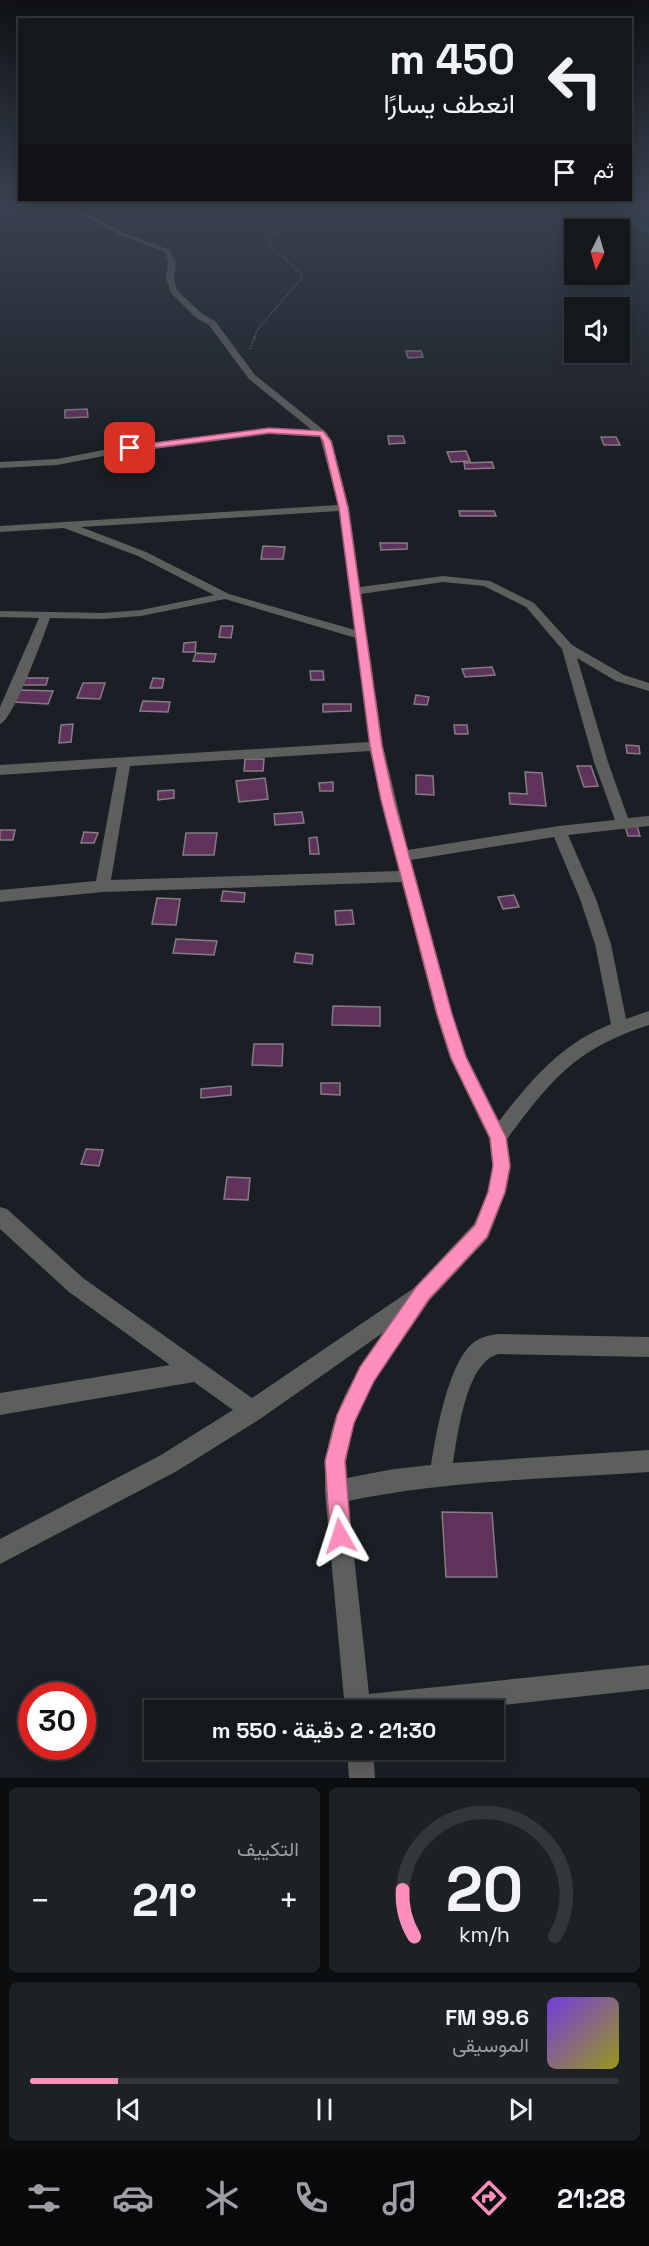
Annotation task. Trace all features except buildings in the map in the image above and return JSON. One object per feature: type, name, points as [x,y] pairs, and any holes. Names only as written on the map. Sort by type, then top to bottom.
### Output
[{"type":"street","points":[[172,286],[174,291],[198,315],[212,323],[252,377],[323,434],[327,441],[344,508],[376,746],[402,856],[455,1047],[498,1137],[502,1166],[497,1192],[481,1231],[423,1293],[367,1374],[344,1422],[335,1461],[336,1492],[357,1700]]},
{"type":"street","points":[[0,465],[57,462],[109,452],[269,431],[323,434]]},
{"type":"street","points":[[0,529],[344,508]]},
{"type":"street","points":[[62,524],[142,554],[225,596],[362,636]]},
{"type":"street","points":[[355,591],[443,579],[486,583],[530,605],[568,648],[620,678],[649,687]]},
{"type":"street","points":[[0,614],[103,616],[141,613],[225,596]]},
{"type":"street","points":[[0,720],[46,615]]},
{"type":"street","points":[[568,648],[623,823]]},
{"type":"street","points":[[0,770],[124,764],[376,746]]},
{"type":"street","points":[[103,886],[124,764]]},
{"type":"street","points":[[402,856],[559,831],[649,821]]},
{"type":"street","points":[[559,831],[588,899],[603,944],[620,1028]]},
{"type":"street","points":[[0,897],[103,886],[407,876]]},
{"type":"street","points":[[498,1137],[532,1093],[563,1061],[592,1041],[649,1018]]},
{"type":"street","points":[[0,1216],[76,1285],[252,1411]]},
{"type":"street","points":[[0,1551],[169,1463],[252,1411],[423,1293]]},
{"type":"street","points":[[440,1475],[449,1423],[470,1361],[482,1348],[499,1344],[649,1347]]},
{"type":"street","points":[[0,1404],[199,1371]]},
{"type":"street","points":[[336,1492],[394,1480],[440,1475],[649,1461]]},
{"type":"street","points":[[440,1700],[649,1677]]},
{"type":"street","points":[[361,1760],[362,1778]]},
{"type":"path","points":[[252,377],[248,364],[251,346],[258,329],[295,286]]},
{"type":"route","points":[[130,448],[230,435],[291,430],[323,434],[327,441],[344,508],[376,746],[388,800],[444,1014],[459,1058],[498,1137],[502,1166],[497,1192],[481,1231],[423,1293],[367,1374],[344,1422],[335,1461],[340,1536]]}]
